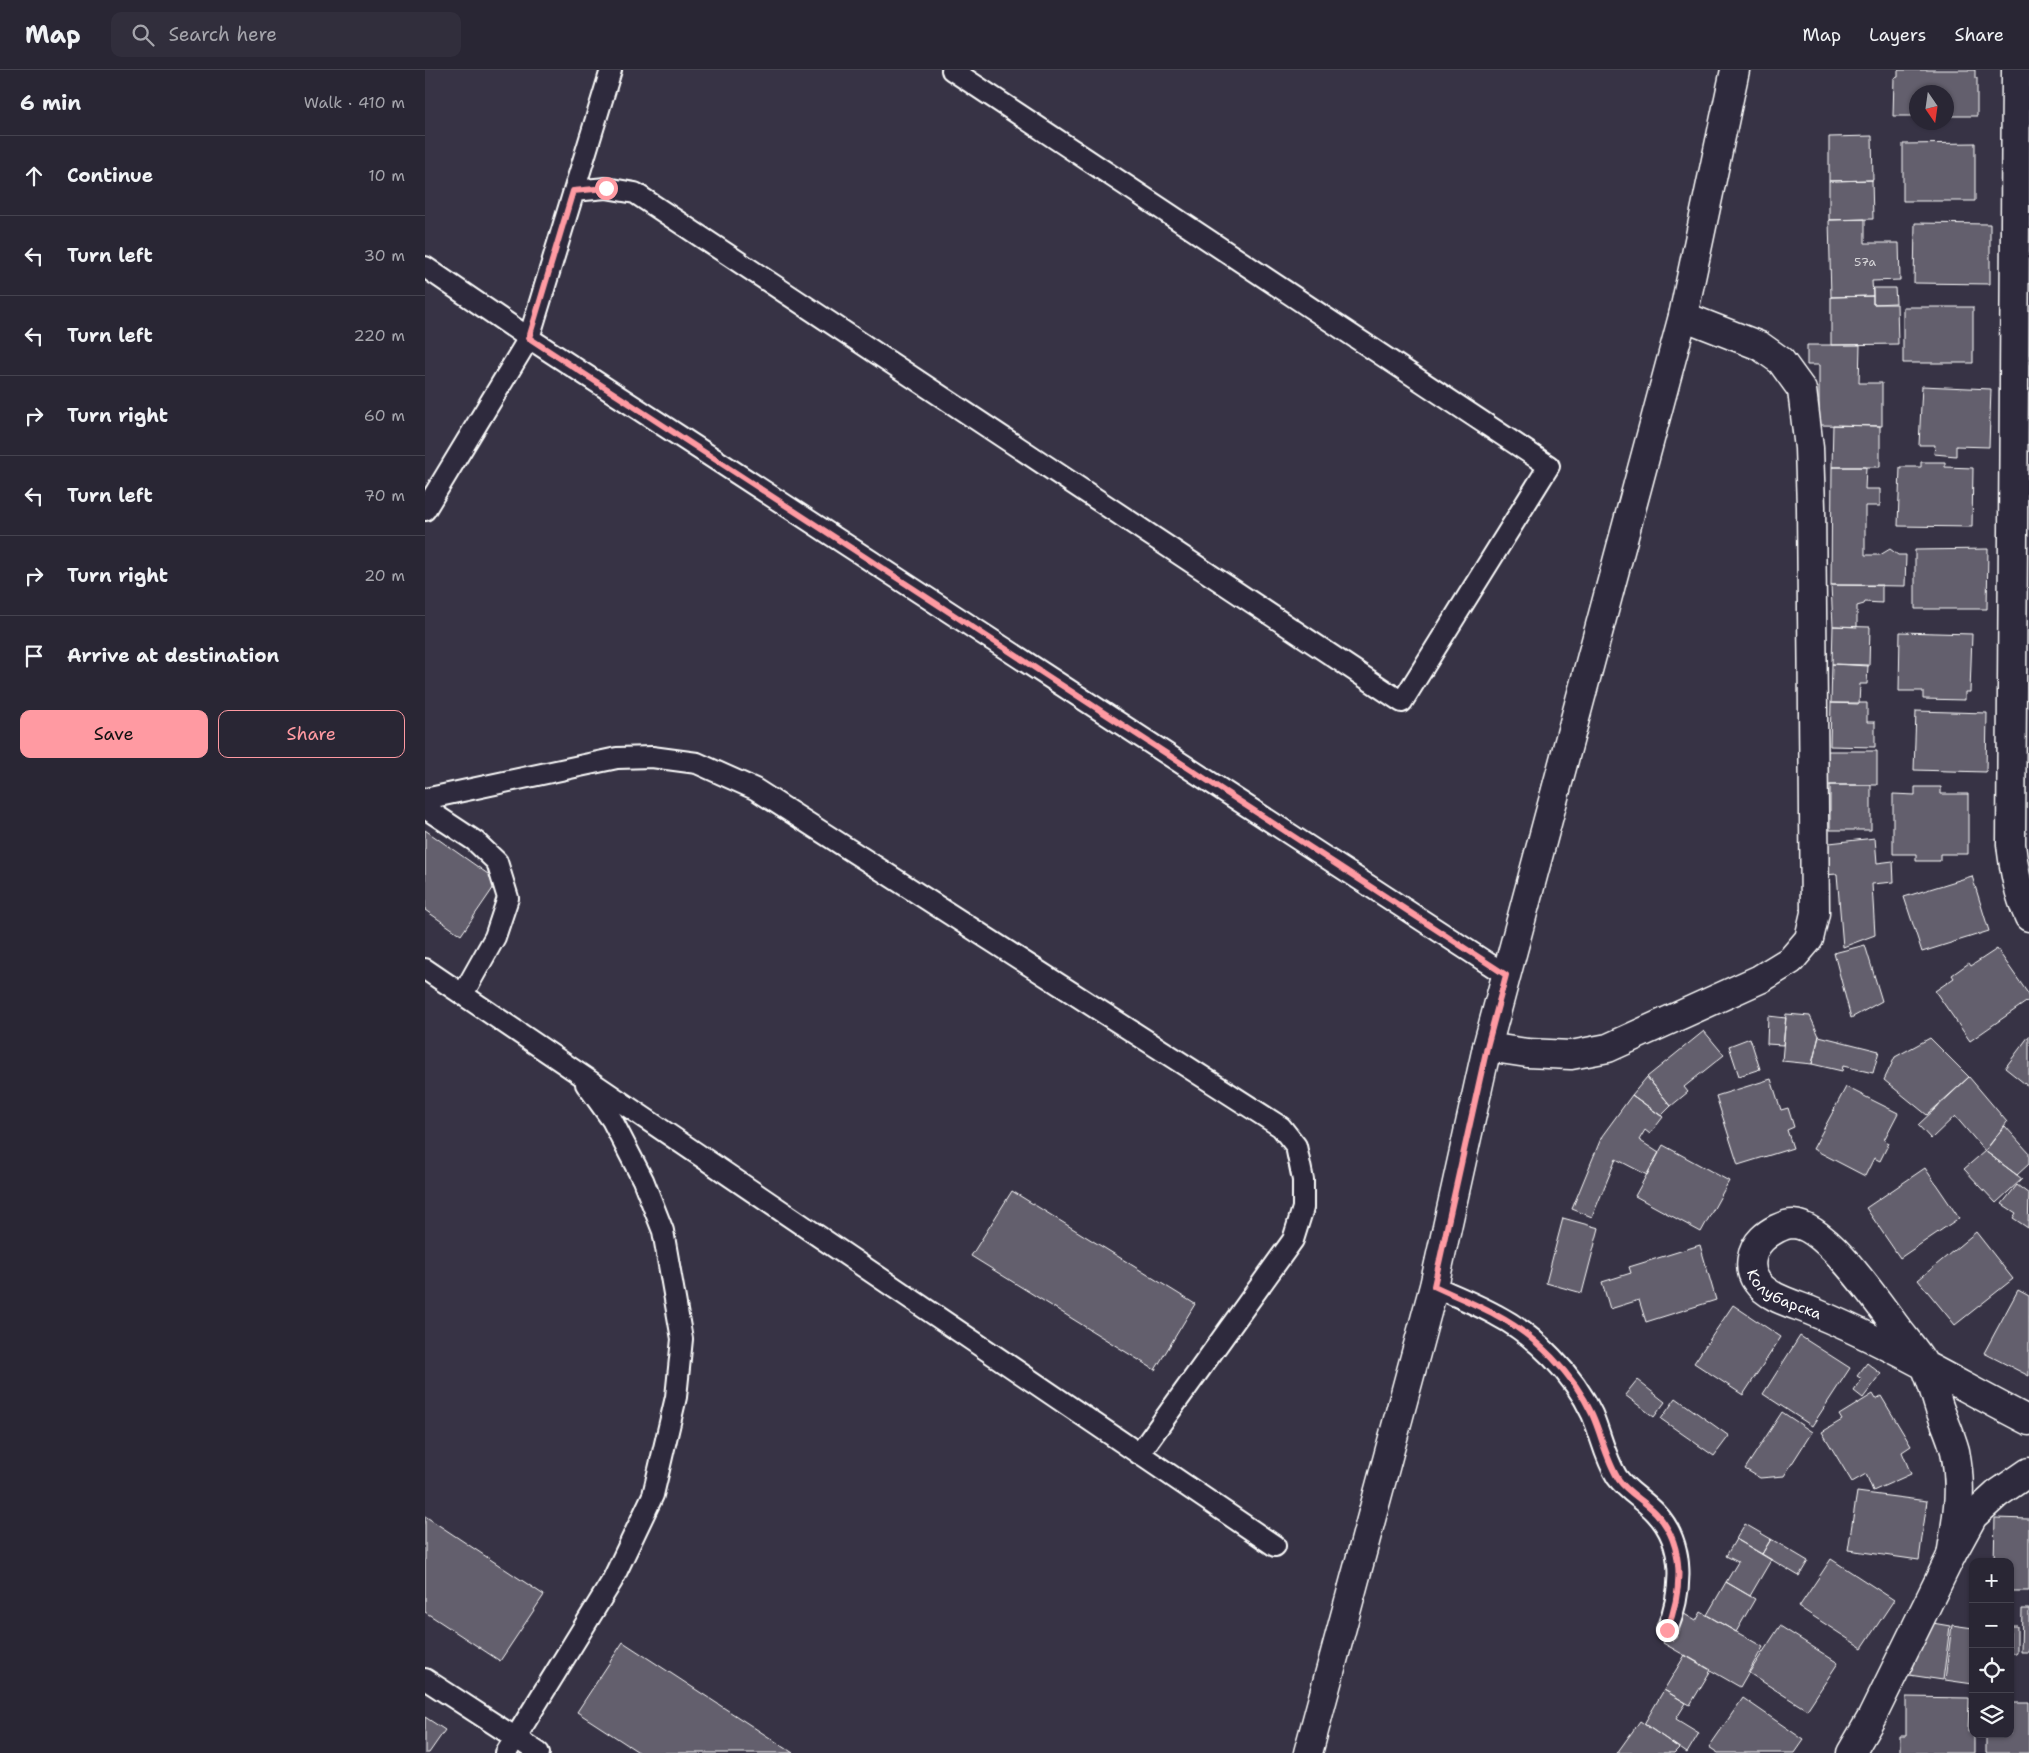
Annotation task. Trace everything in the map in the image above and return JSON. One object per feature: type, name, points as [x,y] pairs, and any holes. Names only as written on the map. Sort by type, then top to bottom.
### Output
[{"type":"street","points":[[1308,1753],[1434,1286],[1487,1047],[1683,316],[1735,70]]},
{"type":"street","points":[[2016,70],[2021,552],[2011,844],[2015,874],[2023,904],[2029,917]]},
{"type":"street","points":[[1487,1047],[1527,1053],[1571,1055],[1608,1048],[1759,979],[1791,960],[1809,939],[1815,913],[1811,507],[1809,448],[1802,390],[1781,361],[1760,346],[1683,316]]},
{"type":"street","name":"Колубарска","points":[[1951,1556],[1960,1489],[1955,1450],[1925,1365],[1840,1254],[1811,1232],[1795,1224],[1786,1226],[1768,1233],[1756,1245],[1752,1256],[1752,1271],[1757,1283],[1772,1295],[1846,1325],[1925,1365],[2029,1421]]},
{"type":"street","name":"Колубарска","points":[[1851,1753],[1873,1717],[1951,1556],[1973,1516],[1997,1494],[2029,1472]]},
{"type":"lane","points":[[425,510],[529,338],[611,70]]},
{"type":"lane","points":[[573,191],[606,188],[635,193],[1402,702],[1549,466],[952,70]]},
{"type":"lane","points":[[425,267],[529,338],[1506,975]]},
{"type":"lane","points":[[425,799],[617,758],[652,757],[697,763],[755,789],[1281,1127],[1296,1146],[1303,1180],[1303,1208],[1293,1240],[1139,1454]]},
{"type":"lane","points":[[425,808],[475,840],[497,862],[508,898],[495,937],[463,994]]},
{"type":"lane","points":[[425,969],[1275,1546]]},
{"type":"lane","points":[[511,1745],[612,1581],[653,1495],[676,1397],[682,1339],[663,1231],[643,1180],[612,1120],[577,1072]]},
{"type":"lane","points":[[1434,1286],[1498,1316],[1530,1338],[1560,1364],[1575,1384],[1591,1414],[1611,1467],[1621,1483],[1655,1511],[1671,1535],[1679,1564],[1678,1592],[1676,1608],[1667,1630]]},
{"type":"lane","points":[[425,1679],[511,1745],[539,1753]]},
{"type":"building","points":[[1898,70],[1975,70],[1975,78],[1977,78],[1977,116],[1954,116],[1954,85],[1909,85],[1909,116],[1893,116],[1894,78],[1898,77]]},
{"type":"building","points":[[1872,136],[1873,180],[1829,181],[1829,137]]},
{"type":"building","points":[[1975,143],[1975,201],[1903,201],[1903,144]]},
{"type":"building","points":[[1872,180],[1873,219],[1829,220],[1829,181]]},
{"type":"building","points":[[1865,219],[1865,243],[1899,243],[1900,280],[1872,281],[1873,296],[1831,297],[1829,220]]},
{"type":"building","points":[[1915,223],[1990,224],[1990,284],[1914,283]]},
{"type":"building","points":[[1873,288],[1895,288],[1896,303],[1873,304]]},
{"type":"building","points":[[1873,296],[1873,304],[1897,304],[1898,344],[1831,345],[1831,297]]},
{"type":"building","points":[[1903,307],[1973,307],[1973,363],[1903,363]]},
{"type":"building","points":[[1807,345],[1860,345],[1859,383],[1882,383],[1882,426],[1819,425],[1819,365],[1807,365]]},
{"type":"building","points":[[1922,386],[1991,389],[1989,447],[1956,446],[1956,456],[1934,454],[1935,445],[1919,445]]},
{"type":"building","points":[[2025,388],[2029,388],[2029,416],[2026,416]]},
{"type":"building","points":[[1833,425],[1880,426],[1880,467],[1832,467]]},
{"type":"building","points":[[1921,462],[1945,462],[1945,467],[1973,468],[1972,527],[1898,526],[1900,467],[1921,467]]},
{"type":"building","points":[[1832,467],[1866,467],[1865,489],[1880,489],[1880,506],[1865,506],[1865,555],[1880,555],[1890,549],[1898,555],[1906,555],[1905,586],[1831,585]]},
{"type":"building","points":[[1988,549],[1987,609],[1915,609],[1915,550]]},
{"type":"building","points":[[1831,585],[1882,585],[1882,603],[1865,602],[1857,606],[1857,627],[1833,626]]},
{"type":"building","points":[[1833,626],[1870,627],[1869,666],[1832,664]]},
{"type":"building","points":[[1900,632],[1972,634],[1970,692],[1965,692],[1965,700],[1923,699],[1923,691],[1899,691]]},
{"type":"building","points":[[1832,664],[1868,665],[1867,684],[1860,684],[1859,704],[1831,703]]},
{"type":"building","points":[[1831,703],[1867,703],[1867,722],[1875,722],[1875,747],[1830,746]]},
{"type":"building","points":[[1916,711],[1987,713],[1986,772],[1914,770]]},
{"type":"building","points":[[1822,751],[1877,751],[1877,785],[1821,785]]},
{"type":"building","points":[[1830,785],[1871,785],[1871,830],[1830,830]]},
{"type":"building","points":[[1915,787],[1941,787],[1941,794],[1968,794],[1968,854],[1940,854],[1940,861],[1916,861],[1916,854],[1893,854],[1893,794],[1915,795]]},
{"type":"building","points":[[425,830],[498,881],[461,935],[425,910]]},
{"type":"building","points":[[1875,838],[1877,863],[1893,861],[1894,882],[1872,884],[1875,935],[1843,947],[1837,874],[1824,875],[1820,844]]},
{"type":"building","points":[[1972,876],[1989,931],[1922,952],[1904,897]]},
{"type":"building","points":[[1865,945],[1882,1001],[1851,1018],[1834,953]]},
{"type":"building","points":[[1997,949],[2029,995],[2029,1000],[1970,1041],[1935,991],[1954,978],[1952,975],[1969,963],[1971,966]]},
{"type":"building","points":[[1786,1014],[1810,1016],[1819,1036],[1812,1064],[1782,1061]]},
{"type":"building","points":[[1768,1016],[1786,1018],[1783,1045],[1767,1044]]},
{"type":"building","points":[[1704,1031],[1724,1055],[1684,1087],[1688,1092],[1671,1106],[1647,1077]]},
{"type":"building","points":[[1819,1036],[1879,1051],[1873,1073],[1843,1066],[1842,1071],[1812,1064]]},
{"type":"building","points":[[2029,1036],[2029,1087],[2005,1068]]},
{"type":"building","points":[[1750,1038],[1760,1069],[1739,1076],[1729,1046]]},
{"type":"building","points":[[1930,1038],[1969,1077],[1927,1115],[1884,1080],[1895,1057]]},
{"type":"building","points":[[1647,1077],[1671,1106],[1661,1116],[1632,1095]]},
{"type":"building","points":[[1969,1077],[2007,1122],[1985,1151],[1955,1116],[1931,1139],[1918,1125]]},
{"type":"building","points":[[1771,1079],[1781,1110],[1788,1108],[1794,1127],[1787,1130],[1793,1148],[1738,1165],[1716,1096]]},
{"type":"building","points":[[1846,1087],[1898,1113],[1884,1140],[1889,1143],[1880,1161],[1874,1158],[1865,1176],[1813,1149]]},
{"type":"building","points":[[1632,1095],[1663,1117],[1650,1134],[1645,1130],[1639,1140],[1659,1153],[1647,1175],[1616,1159],[1592,1217],[1572,1209],[1602,1136]]},
{"type":"building","points":[[2005,1126],[2029,1153],[2029,1164],[2017,1175],[1985,1151]]},
{"type":"building","points":[[1663,1145],[1729,1181],[1701,1232],[1635,1196]]},
{"type":"building","points":[[1985,1151],[2022,1179],[1996,1203],[1964,1169]]},
{"type":"building","points":[[1925,1168],[1959,1218],[1900,1258],[1866,1208]]},
{"type":"building","points":[[2017,1185],[2029,1194],[2028,1228],[2013,1218],[2016,1213],[2002,1204]]},
{"type":"building","points":[[1012,1191],[1195,1304],[1155,1370],[971,1256]]},
{"type":"building","points":[[1563,1218],[1599,1228],[1582,1293],[1546,1283]]},
{"type":"building","points":[[1976,1232],[2013,1279],[1955,1325],[1918,1280]]},
{"type":"building","points":[[1700,1245],[1716,1300],[1646,1322],[1639,1300],[1610,1309],[1602,1282],[1631,1273],[1629,1267]]},
{"type":"building","points":[[2018,1290],[2029,1296],[2029,1376],[1984,1353]]},
{"type":"building","points":[[1733,1305],[1781,1337],[1743,1395],[1694,1363]]},
{"type":"building","points":[[1800,1336],[1850,1368],[1812,1426],[1763,1394]]},
{"type":"building","points":[[1867,1363],[1881,1374],[1863,1398],[1854,1391],[1862,1379],[1857,1376]]},
{"type":"building","points":[[1637,1380],[1665,1402],[1654,1417],[1625,1395]]},
{"type":"building","points":[[1873,1394],[1876,1399],[1881,1396],[1911,1446],[1902,1452],[1911,1474],[1873,1491],[1866,1474],[1852,1482],[1822,1432],[1842,1420],[1839,1415]]},
{"type":"building","points":[[1676,1398],[1729,1436],[1714,1456],[1661,1419]]},
{"type":"building","points":[[1782,1412],[1812,1432],[1784,1476],[1760,1478],[1745,1469]]},
{"type":"building","points":[[1857,1492],[1927,1501],[1919,1560],[1848,1550]]},
{"type":"building","points":[[425,1516],[544,1595],[500,1661],[425,1612]]},
{"type":"building","points":[[1995,1518],[2029,1519],[2029,1591],[2014,1591],[2014,1558],[1994,1558]]},
{"type":"building","points":[[1745,1524],[1771,1539],[1762,1554],[1736,1539]]},
{"type":"building","points":[[1736,1539],[1771,1560],[1750,1596],[1726,1582],[1738,1562],[1726,1556]]},
{"type":"building","points":[[1771,1539],[1808,1561],[1799,1576],[1762,1554]]},
{"type":"building","points":[[1831,1559],[1894,1600],[1862,1648],[1799,1607]]},
{"type":"building","points":[[1726,1582],[1755,1599],[1736,1632],[1707,1615]]},
{"type":"building","points":[[2022,1609],[2029,1609],[2029,1652],[2021,1652]]},
{"type":"building","points":[[1681,1612],[1696,1621],[1701,1612],[1763,1647],[1740,1687],[1663,1643]]},
{"type":"building","points":[[1927,1622],[1950,1626],[1943,1680],[1909,1675]]},
{"type":"building","points":[[1952,1625],[1969,1627],[1969,1683],[1945,1680]]},
{"type":"building","points":[[1780,1626],[1838,1663],[1807,1710],[1749,1673]]},
{"type":"building","points":[[2014,1626],[2017,1626],[2017,1653],[2014,1653]]},
{"type":"building","points":[[623,1642],[793,1753],[640,1753],[577,1712]]},
{"type":"building","points":[[1685,1655],[1711,1670],[1690,1705],[1664,1690]]},
{"type":"building","points":[[1664,1690],[1686,1703],[1676,1719],[1699,1733],[1687,1753],[1644,1724]]},
{"type":"building","points":[[1906,1697],[1969,1698],[1968,1732],[1969,1738],[1974,1738],[1974,1753],[1900,1753],[1900,1736],[1906,1736]]},
{"type":"building","points":[[1743,1698],[1804,1740],[1795,1753],[1718,1753],[1709,1747]]},
{"type":"building","points":[[2014,1703],[2029,1703],[2029,1753],[1986,1753],[1986,1738],[2014,1738]]},
{"type":"building","points":[[425,1717],[445,1730],[429,1753],[425,1753]]},
{"type":"building","points":[[1640,1721],[1679,1748],[1674,1753],[1617,1753]]},
{"type":"route","points":[[606,188],[573,191],[529,338],[1506,975],[1487,1047],[1434,1286],[1498,1316],[1530,1338],[1560,1364],[1575,1384],[1591,1414],[1611,1467],[1621,1483],[1655,1511],[1671,1535],[1679,1564],[1678,1592],[1676,1608],[1667,1630]]}]
